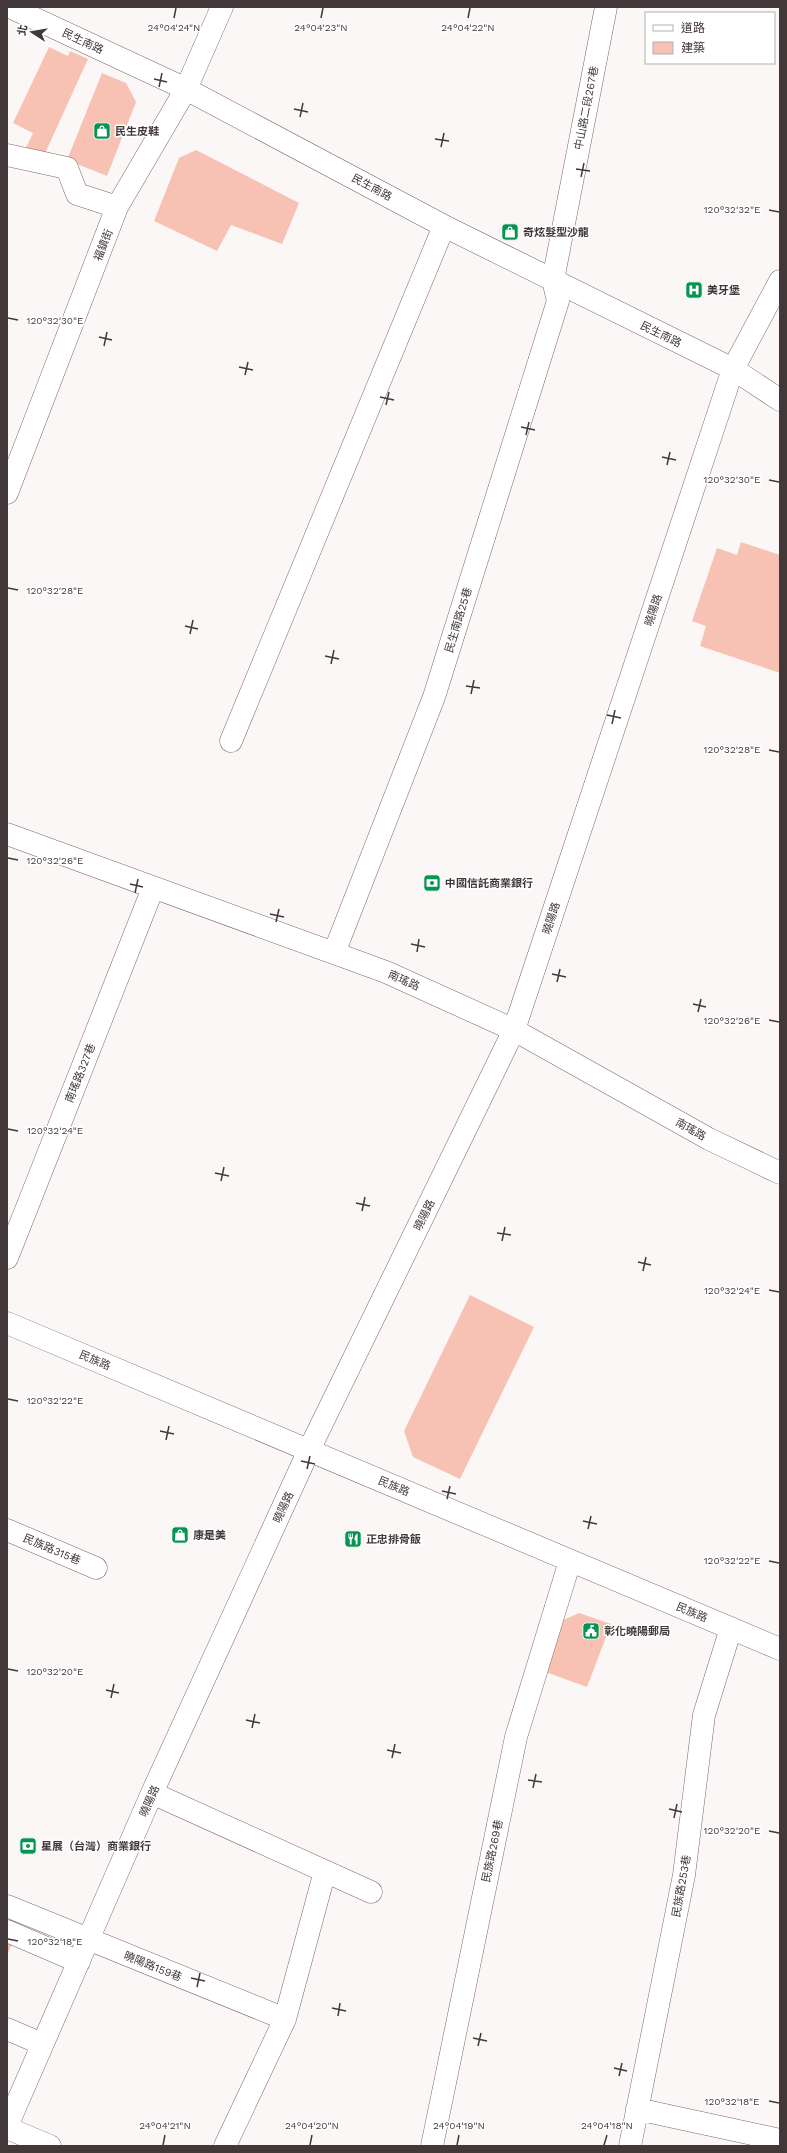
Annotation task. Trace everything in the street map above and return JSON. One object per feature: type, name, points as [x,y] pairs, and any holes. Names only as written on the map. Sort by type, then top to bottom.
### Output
[{"type":"street","name":"民生南路","points":[[10,7],[186,89],[444,226],[733,369],[780,400]]},
{"type":"street","name":"福鎮街","points":[[7,493],[117,207],[186,89],[222,7]]},
{"type":"street","name":"中山路二段267巷","points":[[552,280],[606,7]]},
{"type":"street","points":[[7,155],[67,168],[77,194],[117,207]]},
{"type":"street","points":[[231,741],[444,226]]},
{"type":"street","name":"民生南路25巷","points":[[334,953],[434,697],[558,301],[552,280]]},
{"type":"street","name":"曉陽路","points":[[7,2127],[152,1794],[309,1450],[514,1030],[733,369],[780,281]]},
{"type":"street","name":"南瑤路","points":[[7,834],[386,972],[514,1030],[708,1139],[780,1173]]},
{"type":"street","name":"南瑤路327巷","points":[[7,1258],[153,888]]},
{"type":"street","name":"民族路","points":[[7,1323],[780,1649]]},
{"type":"street","name":"民族路315巷","points":[[7,1530],[96,1568]]},
{"type":"street","name":"民族路269巷","points":[[432,2146],[516,1737],[570,1561]]},
{"type":"street","name":"民族路253巷","points":[[630,2146],[684,1875],[704,1715],[731,1628]]},
{"type":"street","points":[[152,1794],[371,1892]]},
{"type":"street","points":[[225,2146],[285,2019],[325,1871]]},
{"type":"street","name":"曉陽路159巷","points":[[7,1906],[285,2019]]},
{"type":"street","points":[[7,1931],[79,1962]]},
{"type":"street","points":[[7,2029],[42,2044]]},
{"type":"street","points":[[637,2109],[780,2140]]},
{"type":"street","points":[[7,2127],[50,2146]]},
{"type":"building","points":[[49,47],[68,56],[70,51],[88,59],[42,160],[24,152],[33,133],[13,123]]},
{"type":"building","name":"民生皮鞋","points":[[102,73],[126,83],[136,102],[107,176],[67,160]]},
{"type":"building","points":[[196,150],[299,203],[282,244],[231,225],[217,251],[154,221],[179,158]]},
{"type":"building","points":[[741,542],[780,555],[780,673],[700,646],[706,626],[692,621],[717,548],[737,555]]},
{"type":"building","points":[[470,1295],[534,1327],[460,1479],[413,1457],[404,1431]]},
{"type":"building","points":[[579,1613],[611,1624],[587,1687],[540,1670],[557,1623]]},
{"type":"building","points":[[7,1941],[12,1944],[7,1955]]},
{"type":"place","name":"民生皮鞋","points":[[102,131]]},
{"type":"place","name":"奇炫髮型沙龍","points":[[510,232]]},
{"type":"place","name":"美牙堡","points":[[694,290]]},
{"type":"place","name":"中國信託商業銀行","points":[[432,883]]},
{"type":"place","name":"康是美","points":[[180,1535]]},
{"type":"place","name":"正忠排骨飯","points":[[353,1539]]},
{"type":"place","name":"彰化曉陽郵局","points":[[591,1631]]},
{"type":"place","name":"星展（台灣）商業銀行","points":[[28,1846]]}]
